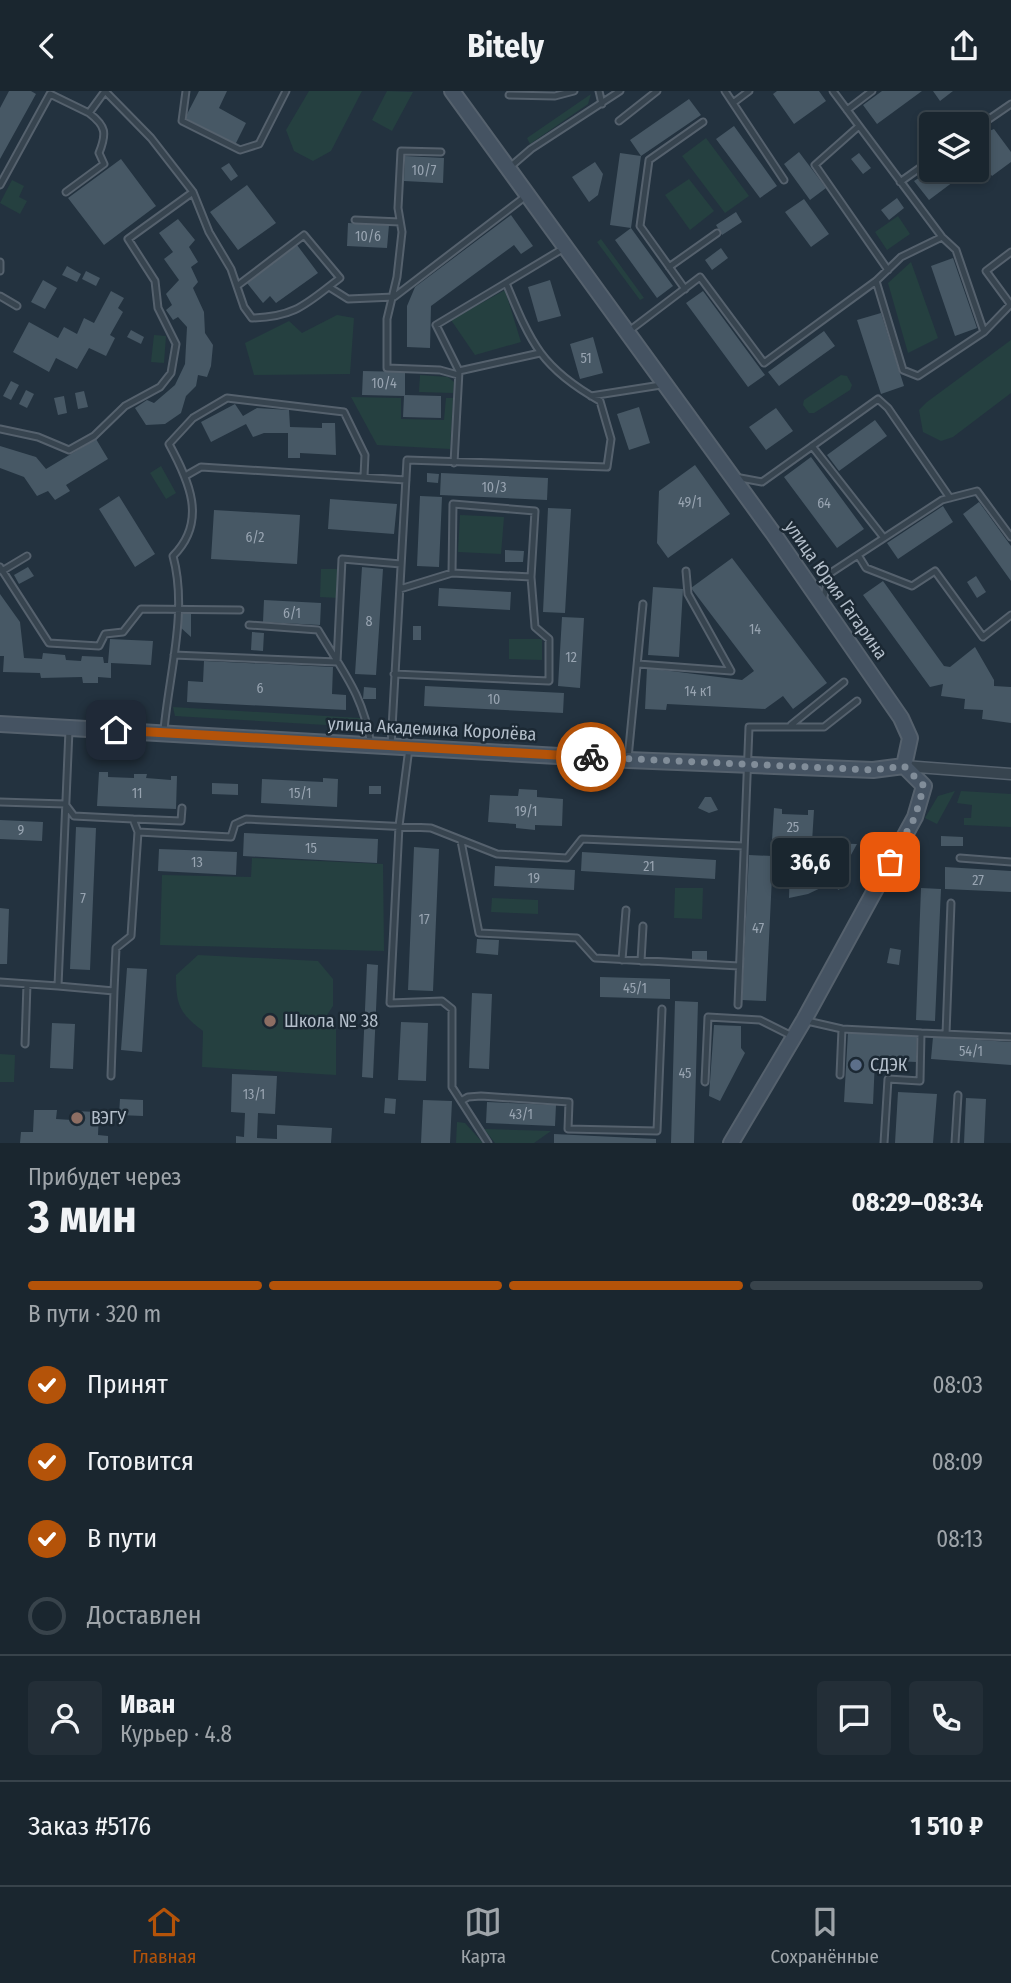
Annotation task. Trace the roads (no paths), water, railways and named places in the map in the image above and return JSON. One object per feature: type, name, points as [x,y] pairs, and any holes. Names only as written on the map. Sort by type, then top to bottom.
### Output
[{"type":"main road","name":"улица Юрия Гагарина","points":[[452,91],[823,603],[901,718],[910,738],[904,766]]},
{"type":"main road","name":"улица Академика Королёва","points":[[0,724],[628,760],[873,770],[904,766]]},
{"type":"main road","points":[[731,1143],[804,1020],[915,817],[924,786],[904,766]]},
{"type":"street","points":[[904,766],[1011,774]]},
{"type":"lane","points":[[89,113],[105,91],[151,138],[192,192],[252,318],[279,317],[302,306],[341,278],[304,235],[237,286]]},
{"type":"lane","points":[[186,91],[182,121],[240,150],[259,144],[286,91]]},
{"type":"lane","points":[[509,95],[555,96],[574,91]]},
{"type":"lane","points":[[599,91],[602,104]]},
{"type":"lane","points":[[509,168],[531,149],[620,91]]},
{"type":"lane","points":[[619,121],[657,91]]},
{"type":"lane","points":[[725,91],[784,180]]},
{"type":"lane","points":[[733,103],[749,91]]},
{"type":"lane","points":[[833,91],[942,237],[956,250],[984,332]]},
{"type":"lane","points":[[847,110],[872,91]]},
{"type":"lane","points":[[0,185],[48,92],[103,123],[106,136],[99,153],[104,164],[66,192]]},
{"type":"lane","points":[[989,119],[1011,104]]},
{"type":"lane","points":[[685,289],[640,226],[649,160],[703,122]]},
{"type":"lane","points":[[859,126],[815,165],[888,270]]},
{"type":"lane","points":[[441,152],[401,151],[400,222],[394,297],[387,319],[387,368],[458,373],[540,353]]},
{"type":"lane","points":[[900,182],[919,169]]},
{"type":"lane","points":[[0,429],[38,437],[69,450],[94,436],[125,406],[160,387],[171,373],[176,344],[159,308],[155,281],[128,239],[192,192]]},
{"type":"lane","points":[[329,287],[348,299],[394,297],[529,194]]},
{"type":"lane","points":[[355,220],[400,222]]},
{"type":"lane","points":[[668,267],[717,233]]},
{"type":"lane","points":[[627,333],[700,278],[764,363],[876,281],[901,257],[942,237]]},
{"type":"lane","points":[[454,463],[458,373],[436,325],[566,247]]},
{"type":"lane","points":[[876,281],[903,370],[918,376],[984,332],[1010,306],[986,271],[1011,252]]},
{"type":"lane","points":[[0,262],[0,271]]},
{"type":"lane","points":[[391,746],[407,460],[607,467],[611,439],[600,401],[574,387],[531,342],[506,283]]},
{"type":"lane","points":[[0,296],[17,306]]},
{"type":"lane","points":[[591,396],[664,384]]},
{"type":"lane","points":[[173,556],[189,537],[192,526],[187,475],[169,444],[193,418],[227,398],[344,412],[365,455],[364,476]]},
{"type":"lane","points":[[731,476],[762,482],[877,399],[888,408],[950,498]]},
{"type":"lane","points":[[812,446],[884,538]]},
{"type":"lane","points":[[187,475],[201,467],[406,479]]},
{"type":"lane","points":[[823,603],[829,575],[942,500],[976,491],[1011,537]]},
{"type":"lane","points":[[394,674],[549,681],[549,639],[535,627],[531,577],[535,511],[453,504],[452,573]]},
{"type":"lane","points":[[164,733],[180,581],[169,548]]},
{"type":"lane","points":[[858,555],[866,568],[912,586],[935,571],[983,637],[1011,615]]},
{"type":"lane","points":[[27,557],[1,569],[50,643],[99,646],[106,634],[123,632],[141,609],[177,607],[240,610]]},
{"type":"lane","points":[[337,662],[342,559],[401,564]]},
{"type":"lane","points":[[638,664],[731,671],[688,594],[686,571]]},
{"type":"lane","points":[[400,589],[452,573],[531,577]]},
{"type":"lane","points":[[628,760],[643,604]]},
{"type":"lane","points":[[249,625],[318,630],[353,683],[366,714],[371,745]]},
{"type":"lane","points":[[174,655],[337,662]]},
{"type":"lane","points":[[791,725],[844,682]]},
{"type":"lane","points":[[738,1005],[749,727],[824,727],[857,701]]},
{"type":"lane","points":[[58,986],[69,727]]},
{"type":"lane","points":[[409,746],[399,826],[390,1003],[442,1001],[452,1009],[452,1087],[488,1143]]},
{"type":"lane","points":[[0,802],[65,804]]},
{"type":"lane","points":[[65,804],[74,816],[181,821],[182,808]]},
{"type":"lane","points":[[111,1076],[116,948],[131,936],[138,832],[132,819]]},
{"type":"lane","points":[[138,832],[231,837],[235,824],[246,819],[399,826],[431,828],[497,854],[567,858],[582,839],[744,846]]},
{"type":"lane","points":[[461,841],[479,933],[578,938],[596,958],[739,966]]},
{"type":"lane","points":[[960,858],[1011,862]]},
{"type":"lane","points":[[946,1034],[951,903]]},
{"type":"lane","points":[[622,960],[626,911]]},
{"type":"lane","points":[[641,961],[643,926]]},
{"type":"lane","points":[[0,982],[114,991]]},
{"type":"lane","points":[[25,1044],[27,984]]},
{"type":"lane","points":[[461,1101],[468,1097],[481,1096],[569,1102],[568,1129],[657,1131],[662,1009]]},
{"type":"lane","points":[[705,1081],[708,1017],[760,1020],[794,1037]]},
{"type":"lane","points":[[804,1020],[842,1029],[1011,1037]]},
{"type":"lane","points":[[840,1075],[842,1029]]},
{"type":"lane","points":[[884,1143],[888,1079],[920,1081],[922,1033]]},
{"type":"lane","points":[[955,1143],[958,1095]]},
{"type":"place","name":"36,6","points":[[890,862]]},
{"type":"place","name":"Школа № 38","points":[[270,1021]]},
{"type":"place","name":"СДЭК","points":[[856,1065]]},
{"type":"place","name":"ВЭГУ","points":[[77,1118]]}]
